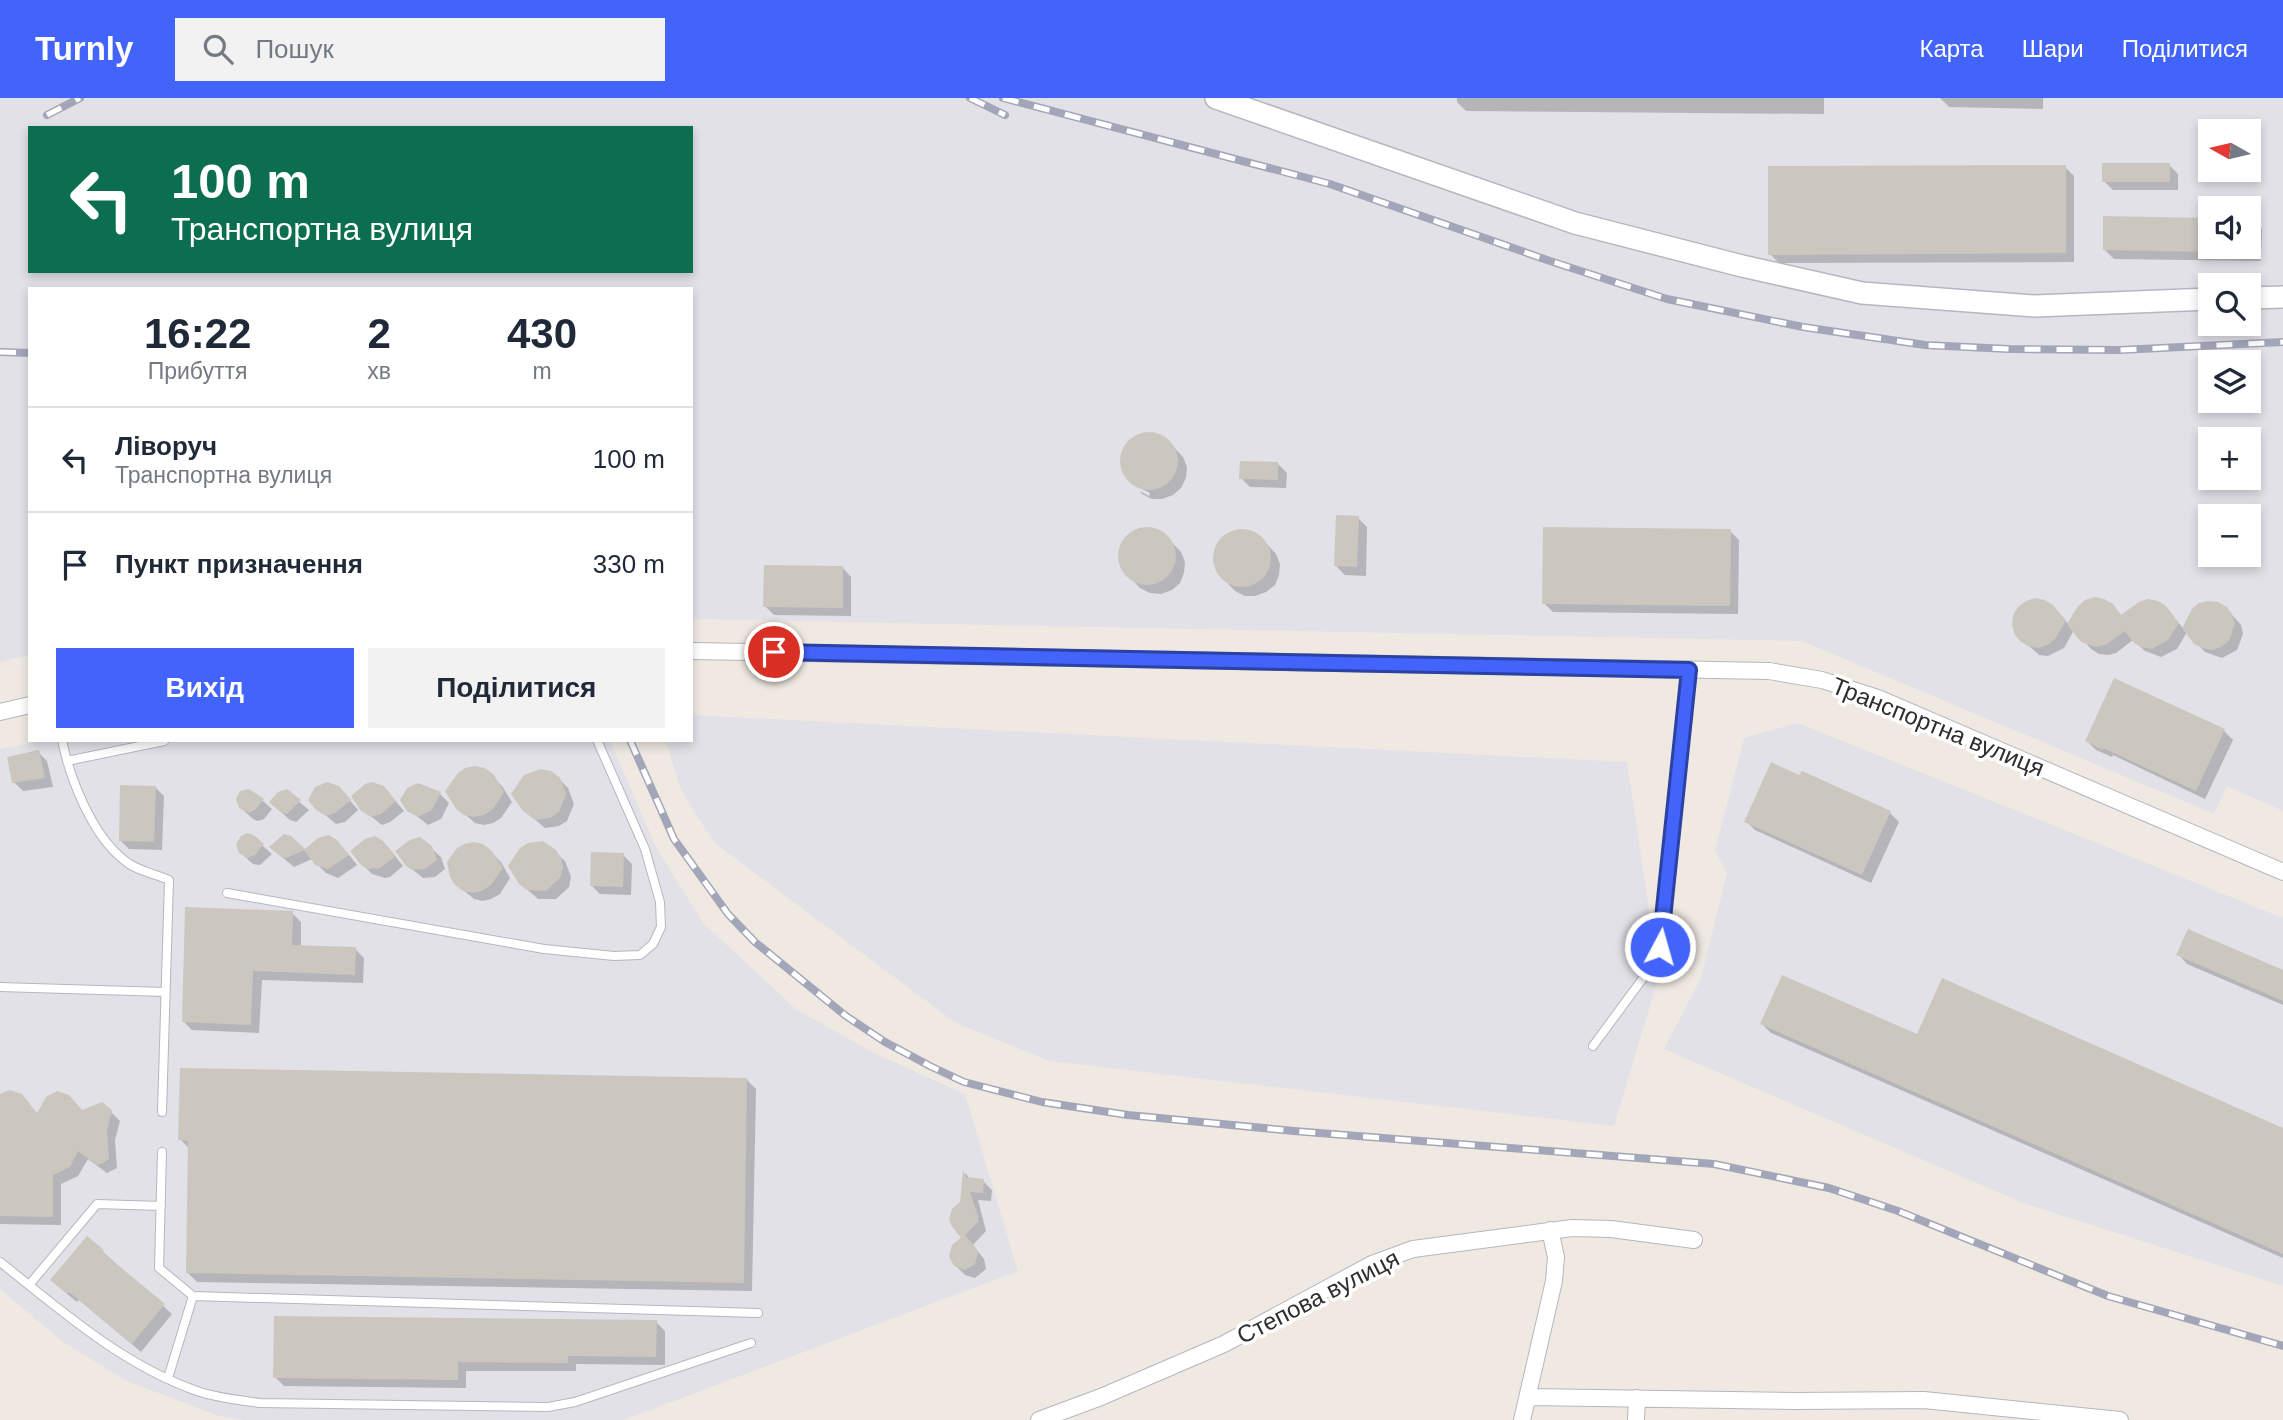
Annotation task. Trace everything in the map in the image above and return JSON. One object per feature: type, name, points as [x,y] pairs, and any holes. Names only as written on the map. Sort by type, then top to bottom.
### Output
[{"type":"street","points":[[1216,98],[1575,223],[1742,266],[1862,293],[2035,306],[2198,299]]},
{"type":"street","points":[[2261,298],[2283,297]]},
{"type":"street","name":"Транспортна вулиця","points":[[693,650],[1769,671],[1822,680],[1878,698],[2283,872]]},
{"type":"street","points":[[0,712],[28,705]]},
{"type":"street","name":"Степова вулиця","points":[[1039,1420],[1101,1397],[1224,1344],[1372,1264],[1413,1249],[1572,1228],[1611,1229],[1694,1240]]},
{"type":"street","points":[[1522,1420],[1554,1280],[1556,1257],[1550,1230]]},
{"type":"street","points":[[1528,1396],[1795,1401],[1924,1400],[2120,1420]]},
{"type":"street","points":[[1636,1420],[1637,1398]]},
{"type":"lane","points":[[1593,1046],[1652,966],[1660,947],[1689,670]]},
{"type":"lane","points":[[62,742],[85,807],[106,842],[125,862],[169,880],[162,1112]]},
{"type":"lane","points":[[67,761],[159,742]]},
{"type":"lane","points":[[227,893],[544,949],[614,956],[640,955],[653,944],[661,927],[660,902],[645,849],[598,742]]},
{"type":"lane","points":[[0,987],[165,992]]},
{"type":"lane","points":[[162,1152],[159,1268],[192,1296],[758,1313]]},
{"type":"lane","points":[[29,1285],[97,1204],[160,1206]]},
{"type":"lane","points":[[0,1262],[101,1341],[136,1364],[197,1391],[260,1403],[548,1407],[575,1402],[751,1343]]},
{"type":"lane","points":[[168,1378],[192,1296]]},
{"type":"shaded area","points":[[0,98],[2283,98],[2283,811],[2227,786],[2214,814],[1802,641],[693,619],[693,287],[28,287],[28,655],[0,662]]},
{"type":"shaded area","points":[[693,715],[1627,762],[1659,976],[1614,1126],[1049,1061],[956,1023],[716,844],[679,785],[668,747],[664,742],[693,742]]},
{"type":"shaded area","points":[[1798,723],[2283,918],[2283,1286],[2026,1204],[1664,1049],[1701,978],[1727,873],[1715,851],[1744,738]]},
{"type":"shaded area","points":[[34,742],[611,742],[656,847],[703,923],[797,1010],[880,1056],[965,1094],[1018,1271],[624,1420],[244,1420],[219,1416],[127,1381],[63,1342],[0,1289],[0,749]]},
{"type":"building","points":[[2102,163],[2170,163],[2170,182],[2102,182]]},
{"type":"building","points":[[2066,165],[2066,253],[1768,255],[1768,166]]},
{"type":"building","points":[[2103,216],[2198,218],[2198,252],[2103,250]]},
{"type":"building","points":[[1143,432],[1155,432],[1170,440],[1178,455],[1178,467],[1170,482],[1155,490],[1143,490],[1128,482],[1120,467],[1120,455],[1128,440]]},
{"type":"building","points":[[1240,461],[1278,462],[1278,480],[1239,479]]},
{"type":"building","points":[[1336,515],[1359,516],[1357,567],[1334,566]]},
{"type":"building","points":[[1141,527],[1153,527],[1163,531],[1172,540],[1176,562],[1168,577],[1153,585],[1141,585],[1131,581],[1122,572],[1118,562],[1118,550],[1122,540],[1131,531]]},
{"type":"building","points":[[1543,527],[1731,529],[1730,606],[1542,604]]},
{"type":"building","points":[[1236,529],[1248,529],[1263,537],[1271,552],[1271,564],[1263,579],[1248,587],[1236,587],[1221,579],[1213,564],[1213,552],[1221,537]]},
{"type":"building","points":[[764,565],[843,566],[843,608],[763,607]]},
{"type":"building","points":[[2095,597],[2113,604],[2121,615],[2139,602],[2148,599],[2158,601],[2166,606],[2179,623],[2168,640],[2152,649],[2134,643],[2125,631],[2107,644],[2098,647],[2088,645],[2080,641],[2067,624],[2078,606]]},
{"type":"building","points":[[2035,598],[2053,605],[2066,621],[2055,639],[2038,648],[2021,642],[2012,625],[2013,615],[2018,607]]},
{"type":"building","points":[[2209,601],[2227,607],[2235,624],[2229,641],[2212,650],[2194,644],[2182,628],[2192,609],[2199,603]]},
{"type":"building","points":[[2114,678],[2225,729],[2196,791],[2085,741]]},
{"type":"building","points":[[39,750],[45,778],[12,783],[7,757]]},
{"type":"building","points":[[1771,762],[1799,775],[1802,771],[1891,811],[1862,875],[1744,822]]},
{"type":"building","points":[[475,766],[485,768],[494,775],[504,792],[493,809],[474,817],[464,815],[456,809],[445,791],[458,773]]},
{"type":"building","points":[[541,769],[551,771],[560,778],[566,794],[559,812],[550,818],[535,820],[523,811],[511,794],[524,775]]},
{"type":"building","points":[[327,782],[339,786],[351,800],[335,813],[326,816],[316,810],[308,800],[315,787]]},
{"type":"building","points":[[372,782],[384,786],[396,801],[381,814],[371,817],[361,811],[351,796],[365,784]]},
{"type":"building","points":[[418,783],[441,792],[432,810],[418,817],[407,811],[400,800],[407,788]]},
{"type":"building","points":[[120,785],[156,786],[154,842],[119,841]]},
{"type":"building","points":[[249,789],[264,799],[249,813],[239,808],[236,799],[240,791]]},
{"type":"building","points":[[287,789],[301,800],[287,814],[280,812],[269,802],[278,792]]},
{"type":"building","points":[[247,833],[254,835],[264,844],[255,855],[247,858],[239,853],[236,844],[241,836]]},
{"type":"building","points":[[284,834],[291,836],[305,849],[318,838],[329,835],[337,840],[349,855],[328,869],[315,865],[304,850],[284,859],[269,847]]},
{"type":"building","points":[[375,836],[396,856],[380,868],[368,869],[361,865],[350,851],[365,839]]},
{"type":"building","points":[[420,837],[432,846],[437,860],[425,869],[412,870],[395,851],[410,840]]},
{"type":"building","points":[[543,841],[556,850],[561,858],[563,867],[560,878],[546,891],[527,890],[519,884],[508,866],[520,848],[528,843]]},
{"type":"building","points":[[474,842],[483,844],[492,851],[503,868],[491,885],[473,893],[463,891],[455,885],[447,862],[456,849]]},
{"type":"building","points":[[591,852],[624,853],[623,887],[590,886]]},
{"type":"building","points":[[185,907],[293,911],[292,945],[356,947],[355,975],[253,971],[251,1025],[182,1022]]},
{"type":"building","points":[[2188,929],[2283,970],[2283,1001],[2176,955]]},
{"type":"building","points":[[1782,975],[1917,1034],[1942,978],[2283,1128],[2283,1254],[1760,1024]]},
{"type":"building","points":[[180,1068],[747,1078],[744,1283],[186,1273],[188,1141],[178,1140]]},
{"type":"building","points":[[10,1090],[22,1094],[37,1113],[46,1097],[57,1091],[69,1095],[82,1110],[102,1102],[112,1110],[107,1130],[109,1159],[97,1165],[78,1151],[70,1167],[53,1175],[53,1217],[0,1216],[0,1094]]},
{"type":"building","points":[[963,1170],[966,1177],[984,1179],[983,1193],[970,1192],[978,1222],[965,1235],[978,1253],[975,1264],[965,1270],[954,1266],[949,1256],[952,1245],[961,1238],[949,1219],[952,1209],[960,1202]]},
{"type":"building","points":[[87,1236],[104,1250],[102,1252],[165,1304],[132,1344],[69,1292],[67,1294],[50,1280]]},
{"type":"building","points":[[274,1316],[657,1320],[656,1357],[568,1356],[568,1363],[458,1362],[458,1380],[273,1378]]},
{"type":"railway","points":[[47,115],[80,98]]},
{"type":"railway","points":[[970,98],[1005,115]]},
{"type":"railway","points":[[1003,98],[1330,184],[1667,299],[1803,327],[1925,345],[2009,349],[2120,350],[2283,342]]},
{"type":"railway","points":[[0,352],[28,353]]},
{"type":"railway","points":[[631,742],[674,839],[728,914],[755,942],[846,1016],[885,1042],[964,1082],[1042,1102],[1128,1115],[1294,1131],[1714,1164],[1829,1188],[1898,1211],[2108,1296],[2283,1346]]},
{"type":"route","points":[[774,652],[1689,670],[1660,947]]}]
